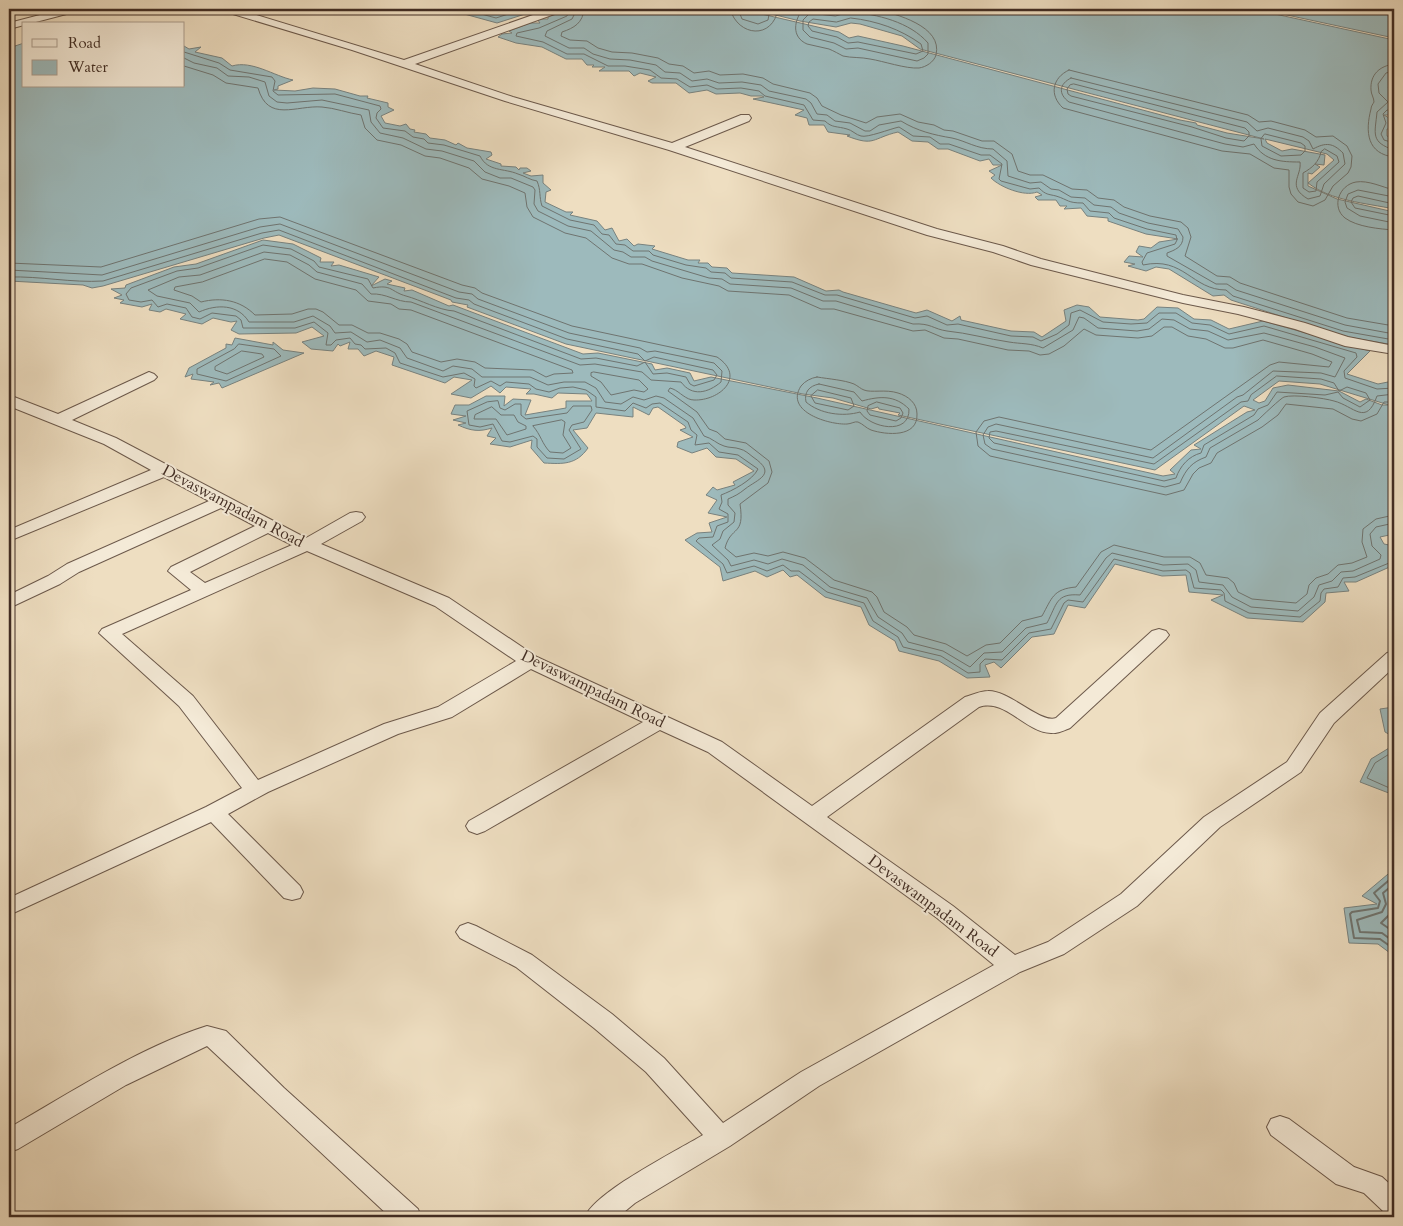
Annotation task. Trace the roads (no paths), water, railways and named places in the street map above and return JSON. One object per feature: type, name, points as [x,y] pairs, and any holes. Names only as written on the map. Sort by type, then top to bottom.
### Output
[{"type":"street","points":[[24,22],[74,9]]},
{"type":"street","points":[[227,9],[404,64],[508,99],[673,147],[932,232],[998,249],[1036,262],[1182,299],[1248,312],[1345,341],[1394,350]]},
{"type":"street","points":[[404,64],[559,9]]},
{"type":"street","points":[[9,26],[22,23]]},
{"type":"street","points":[[673,147],[744,118]]},
{"type":"street","points":[[59,420],[149,377]]},
{"type":"street","name":"Devaswampadam Road","points":[[9,400],[110,441],[307,545],[442,602],[530,661],[715,747],[945,912],[1012,966]]},
{"type":"street","points":[[9,536],[165,470]]},
{"type":"street","points":[[9,602],[54,580],[73,568],[222,501]]},
{"type":"street","points":[[254,790],[186,701],[108,633],[307,545],[356,517]]},
{"type":"street","points":[[204,591],[177,571],[268,526]]},
{"type":"street","points":[[813,816],[972,702],[988,698],[1003,701],[1041,724],[1052,727],[1063,723],[1159,635]]},
{"type":"street","points":[[598,1217],[626,1195],[721,1138],[810,1079],[1012,966],[1056,948],[1129,900],[1212,822],[1294,767],[1327,718],[1394,657]]},
{"type":"street","points":[[9,908],[214,812],[254,790],[391,729],[445,712],[530,661]]},
{"type":"street","points":[[477,826],[660,721]]},
{"type":"street","points":[[214,812],[292,892]]},
{"type":"street","points":[[468,932],[524,961],[603,1021],[655,1064],[721,1138]]},
{"type":"street","points":[[9,1141],[117,1078],[194,1040],[207,1036],[217,1038],[275,1095],[408,1217]]},
{"type":"street","points":[[1280,1127],[1345,1176],[1373,1186],[1394,1204]]},
{"type":"water","points":[[453,9],[541,9],[497,23],[457,12]]},
{"type":"water","points":[[573,9],[740,9],[839,32],[849,38],[858,36],[903,46],[1196,123],[1197,125],[1227,133],[1264,139],[920,49],[902,36],[860,24],[851,23],[836,27],[800,21],[751,9],[1252,9],[1394,40],[1394,80],[1388,88],[1394,90],[1392,115],[1384,115],[1394,121],[1394,129],[1387,129],[1387,136],[1394,139],[1394,209],[1338,198],[1308,183],[1308,186],[1337,199],[1394,212],[1394,345],[1342,336],[1231,300],[1224,295],[1213,296],[1169,269],[1156,267],[1146,271],[1128,266],[1135,264],[1124,262],[1129,256],[1143,257],[1136,252],[1139,246],[1151,248],[1159,242],[1178,239],[1146,234],[1108,221],[1108,218],[1087,216],[1081,208],[1064,209],[1067,206],[1060,206],[1056,200],[1038,200],[1035,197],[1042,195],[1037,192],[1026,193],[1006,188],[991,178],[995,175],[989,171],[1002,165],[993,165],[989,159],[980,161],[948,149],[938,149],[928,142],[912,141],[898,132],[873,140],[863,141],[847,136],[850,135],[828,132],[824,125],[809,125],[807,118],[795,115],[804,110],[753,99],[764,97],[762,96],[740,93],[716,94],[707,90],[689,93],[676,83],[652,83],[648,81],[656,77],[640,73],[634,76],[629,71],[599,71],[605,67],[592,67],[594,65],[587,65],[582,59],[566,59],[542,47],[516,43],[498,37],[502,34],[512,33],[509,31],[530,23],[540,23],[537,19],[548,19],[548,16]],"holes":[[[1265,139],[1327,154],[1334,160],[1308,183],[1308,173],[1312,174],[1320,167],[1315,164],[1324,165],[1325,155],[1292,149],[1282,151],[1267,143]]]},
{"type":"water","points":[[1259,9],[1394,9],[1394,38]]},
{"type":"water","points":[[9,43],[15,46],[22,44],[22,88],[185,88],[185,47],[189,49],[201,47],[195,52],[222,58],[232,66],[247,65],[293,80],[278,86],[278,89],[274,90],[335,89],[360,96],[368,96],[367,98],[388,103],[388,107],[394,110],[381,116],[385,123],[400,126],[406,124],[410,129],[415,130],[414,132],[426,134],[430,138],[491,152],[492,155],[486,159],[501,164],[501,166],[516,167],[519,170],[520,168],[527,168],[531,171],[523,173],[531,176],[543,175],[543,183],[551,190],[546,192],[545,202],[566,212],[573,212],[570,215],[597,221],[605,230],[612,228],[619,241],[627,239],[634,246],[638,244],[655,246],[652,249],[688,260],[700,260],[698,263],[708,263],[712,267],[727,268],[732,273],[794,277],[826,291],[839,290],[916,313],[927,310],[952,321],[960,316],[961,320],[1011,331],[1034,332],[1042,337],[1066,321],[1064,310],[1077,305],[1089,307],[1100,317],[1138,320],[1144,319],[1157,307],[1178,308],[1194,319],[1211,320],[1229,329],[1263,321],[1370,351],[1347,374],[1378,384],[1394,383],[1394,407],[1392,406],[1394,409],[1394,534],[1380,537],[1384,544],[1394,546],[1394,565],[1356,582],[1344,582],[1349,591],[1326,593],[1325,602],[1303,622],[1247,618],[1211,600],[1223,595],[1189,592],[1186,575],[1162,576],[1115,564],[1085,608],[1068,605],[1054,634],[1032,637],[1001,668],[994,662],[985,665],[990,677],[967,678],[939,661],[899,651],[895,641],[869,625],[861,607],[825,597],[797,575],[790,577],[783,570],[767,577],[755,571],[723,581],[720,567],[685,540],[697,533],[712,532],[709,523],[727,517],[708,513],[717,500],[706,495],[713,487],[717,490],[735,485],[733,482],[754,471],[736,459],[716,457],[707,448],[692,453],[677,447],[678,442],[693,437],[680,430],[686,428],[685,426],[658,407],[653,408],[649,415],[633,407],[633,417],[596,413],[587,428],[573,430],[588,448],[579,458],[569,462],[544,463],[531,448],[532,440],[510,447],[490,444],[496,438],[487,436],[492,428],[475,430],[458,425],[466,423],[453,420],[466,416],[451,414],[455,405],[469,405],[486,396],[505,396],[504,406],[513,399],[531,400],[525,415],[566,408],[566,401],[592,401],[587,394],[558,393],[552,398],[526,394],[531,389],[506,387],[500,393],[491,386],[471,398],[451,394],[472,380],[454,377],[445,383],[392,365],[394,357],[376,351],[364,356],[358,349],[348,349],[350,342],[340,346],[338,344],[333,351],[311,349],[302,342],[324,336],[312,327],[296,333],[239,334],[231,330],[237,321],[231,322],[213,318],[202,324],[180,319],[186,314],[166,309],[160,312],[149,310],[152,304],[142,307],[120,303],[124,300],[114,298],[122,295],[111,289],[125,288],[126,285],[174,267],[196,264],[263,240],[293,244],[321,258],[320,262],[334,262],[331,266],[339,265],[379,277],[371,286],[385,279],[392,281],[387,284],[405,288],[404,291],[412,290],[449,306],[453,305],[583,354],[598,353],[652,364],[655,370],[667,368],[690,373],[694,381],[711,377],[817,398],[1163,476],[1175,474],[1170,470],[1191,450],[1201,449],[1194,445],[1247,412],[1255,410],[1244,406],[1155,470],[898,415],[900,413],[879,409],[878,407],[871,409],[833,398],[803,394],[566,344],[467,307],[468,305],[452,302],[451,300],[279,235],[103,286],[92,288],[83,285],[9,281]],"holes":[[[1279,381],[1320,384],[1389,405],[1382,405],[1366,399],[1360,402],[1339,391],[1288,385],[1273,388],[1265,401],[1259,403],[1253,400]]]},
{"type":"water","points":[[235,338],[273,345],[273,342],[283,350],[304,353],[222,388],[219,383],[210,385],[214,382],[191,379],[193,374],[185,377],[189,368],[226,348],[226,344],[232,345]]},
{"type":"water","points":[[1394,707],[1394,737],[1385,732],[1380,709]]},
{"type":"water","points":[[1394,745],[1394,795],[1360,782],[1371,759]]},
{"type":"water","points":[[1394,869],[1394,956],[1378,944],[1349,943],[1344,908],[1377,904],[1362,896]]}]
